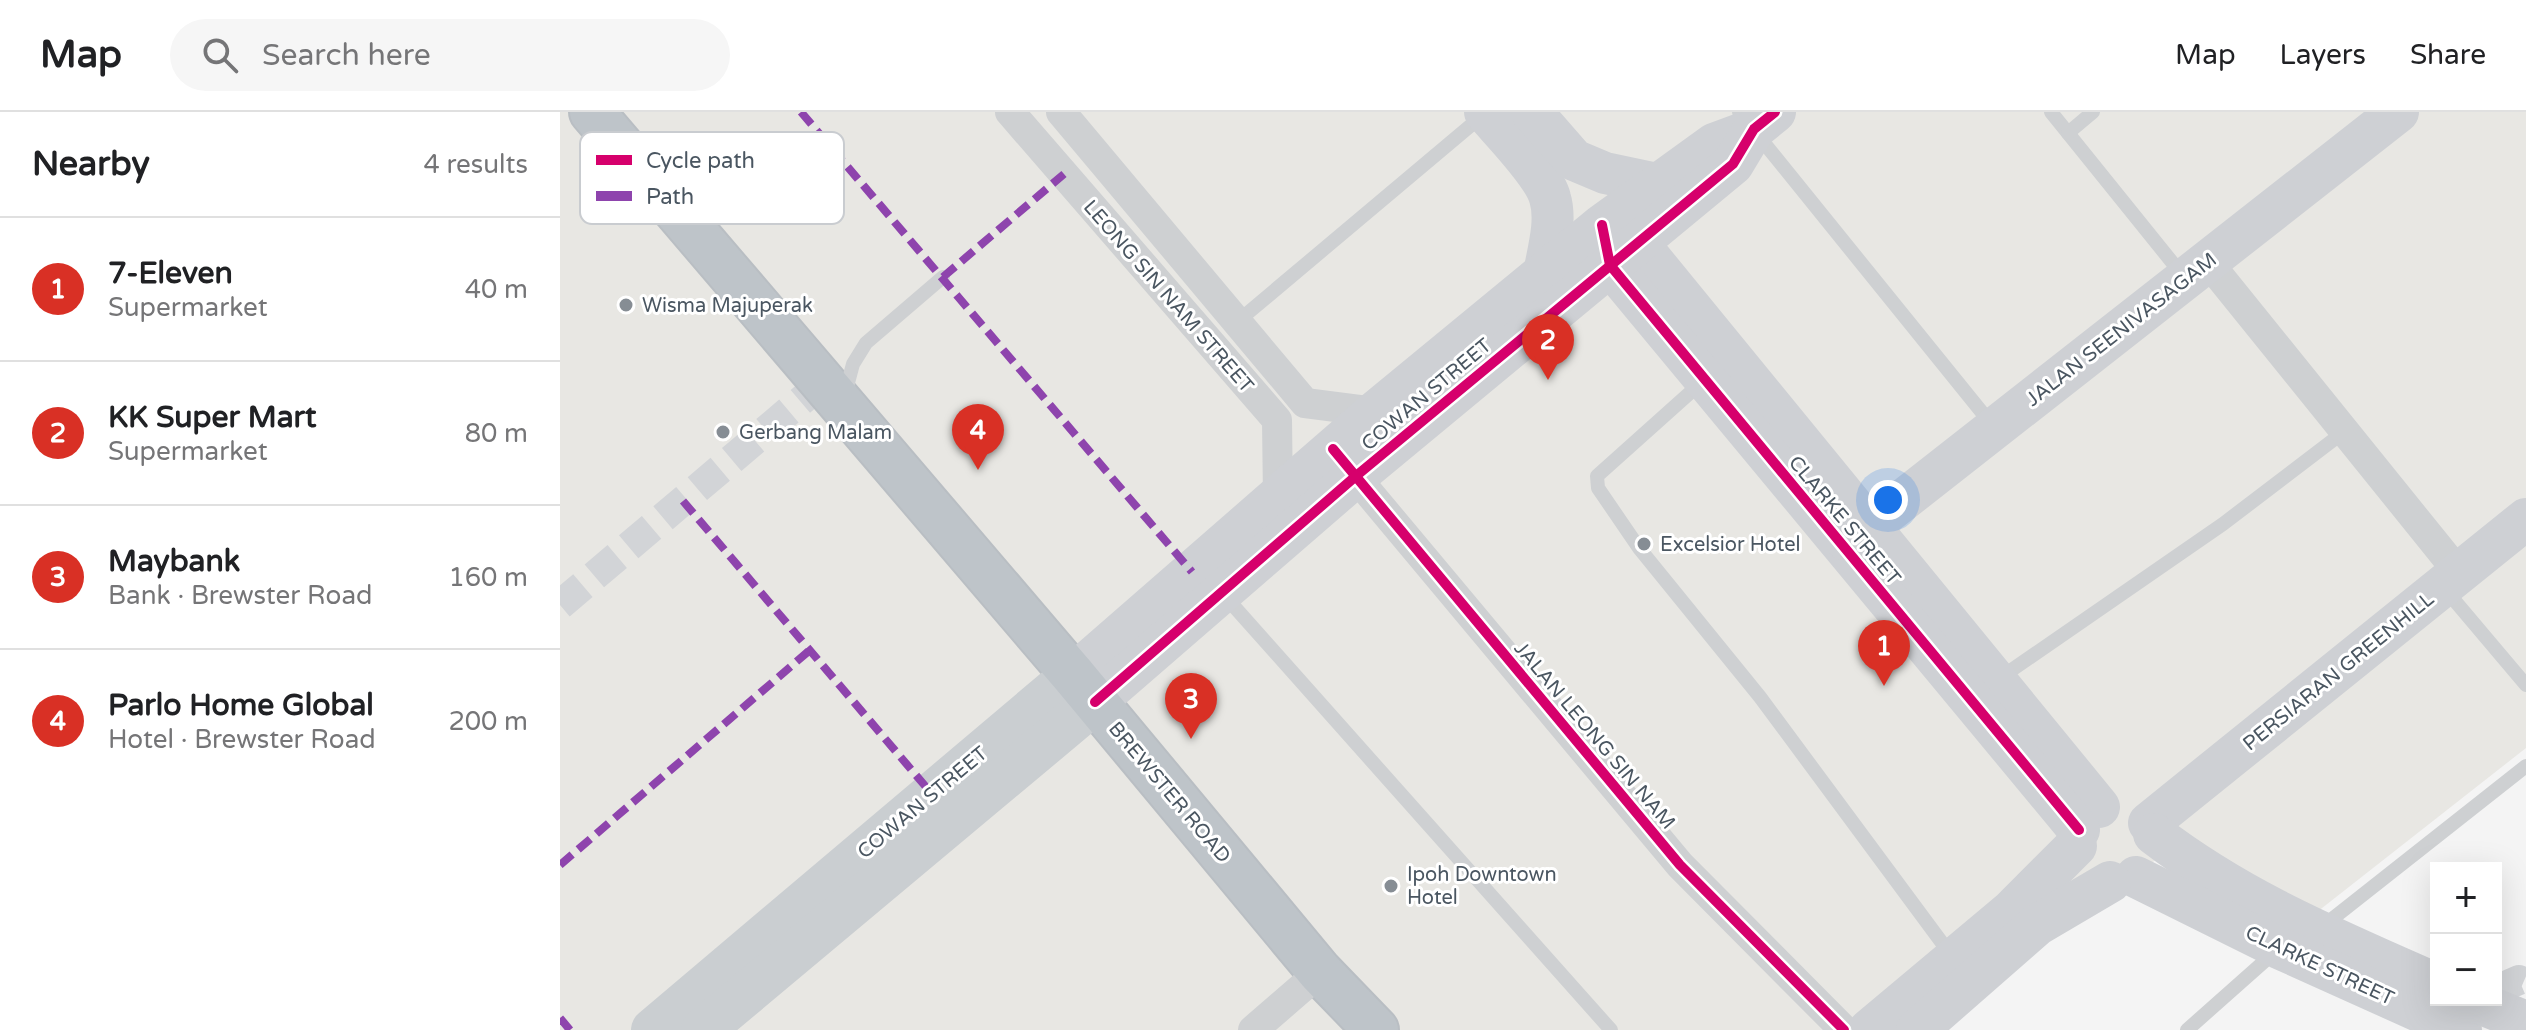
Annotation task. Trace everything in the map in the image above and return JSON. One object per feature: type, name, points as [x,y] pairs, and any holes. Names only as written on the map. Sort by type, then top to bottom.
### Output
[{"type":"highway","name":"BREWSTER ROAD","points":[[592,112],[609,132]]},
{"type":"highway","name":"BREWSTER ROAD","points":[[687,224],[1084,688],[1320,972],[1376,1030]]},
{"type":"main road","name":"COWAN STREET","points":[[653,1030],[1084,688]]},
{"type":"main road","name":"COWAN STREET","points":[[703,1030],[1084,688]]},
{"type":"street","name":"LEONG SIN NAM STREET","points":[[1010,112],[1277,420],[1278,499]]},
{"type":"street","name":"LEONG SIN NAM STREET","points":[[1061,112],[1305,403],[1375,412]]},
{"type":"street","points":[[1532,112],[1574,160],[1605,173],[1657,184]]},
{"type":"street","name":"JALAN SEENIVASAGAM","points":[[1856,535],[2398,112]]},
{"type":"street","points":[[1485,113],[1540,178],[1550,197],[1550,239],[1544,274]]},
{"type":"street","name":"COWAN STREET","points":[[1084,688],[1278,499],[1344,463],[1375,412],[1544,274],[1616,244],[1657,184],[1756,118]]},
{"type":"street","name":"COWAN STREET","points":[[1084,688],[1221,591],[1344,463],[1616,244],[1733,164],[1756,118]]},
{"type":"street","name":"CLARKE STREET","points":[[1616,244],[1705,380],[1996,681],[2085,827]]},
{"type":"street","name":"CLARKE STREET","points":[[1616,244],[1856,535],[2085,827]]},
{"type":"street","points":[[2197,270],[2345,431],[2451,580]]},
{"type":"street","name":"JALAN LEONG SIN NAM","points":[[1344,463],[1680,865],[1844,1030]]},
{"type":"street","name":"PERSIARAN GREENHILL","points":[[2152,828],[2526,519]]},
{"type":"street","points":[[1869,1030],[2011,911],[2085,827],[2122,804],[2142,814],[2152,828],[2152,858],[2146,869],[2037,925],[1917,1030]]},
{"type":"street","points":[[2085,827],[2080,859],[2087,870],[2123,879]]},
{"type":"street","name":"CLARKE STREET","points":[[2152,828],[2188,860],[2259,904],[2430,981]]},
{"type":"street","name":"CLARKE STREET","points":[[2123,879],[2461,1030]]},
{"type":"street","points":[[1253,1030],[1320,972]]},
{"type":"street","points":[[2487,1006],[2526,1022]]},
{"type":"lane","points":[[2051,112],[2197,270]]},
{"type":"lane","points":[[2068,133],[2093,112]]},
{"type":"lane","points":[[1237,322],[1485,113]]},
{"type":"lane","points":[[1756,118],[1994,427]]},
{"type":"lane","points":[[842,406],[859,352],[943,277]]},
{"type":"lane","points":[[1705,380],[1597,476],[1598,488],[1639,548],[1760,697],[1954,958]]},
{"type":"lane","points":[[1996,681],[2223,524],[2345,431]]},
{"type":"lane","points":[[2451,580],[2526,685]]},
{"type":"lane","points":[[1221,591],[1611,1030]]},
{"type":"lane","points":[[2317,931],[2526,766]]},
{"type":"lane","points":[[2187,1030],[2279,948]]},
{"type":"shaded area","points":[[560,112],[2526,112],[2526,748],[2317,912],[2183,841],[1912,1030],[560,1030]]},
{"type":"tunnel","points":[[560,605],[822,383]]},
{"type":"tunnel","points":[[2502,987],[2519,980],[2526,983]]},
{"type":"marked path","points":[[801,112],[818,132]]},
{"type":"marked path","points":[[844,163],[1192,572]]},
{"type":"marked path","points":[[943,277],[1064,174]]},
{"type":"marked path","points":[[683,501],[932,794]]},
{"type":"marked path","points":[[560,865],[810,650]]},
{"type":"marked path","points":[[560,1018],[570,1030]]},
{"type":"cycle path","points":[[1095,702],[1356,476],[1733,164],[1754,129],[1775,112]]},
{"type":"cycle path","points":[[1602,225],[1610,265],[2079,830]]},
{"type":"cycle path","points":[[1333,449],[1680,865],[1844,1030]]},
{"type":"place","name":"Wisma Majuperak","points":[[626,305]]},
{"type":"place","name":"KK Super Mart","points":[[1548,380]]},
{"type":"place","name":"Gerbang Malam","points":[[723,432]]},
{"type":"place","name":"Parlo Home Global","points":[[978,470]]},
{"type":"place","name":"Excelsior Hotel","points":[[1644,544]]},
{"type":"place","name":"7-Eleven","points":[[1884,686]]},
{"type":"place","name":"Maybank","points":[[1191,739]]},
{"type":"place","name":"Ipoh Downtown Hotel","points":[[1391,886]]}]
